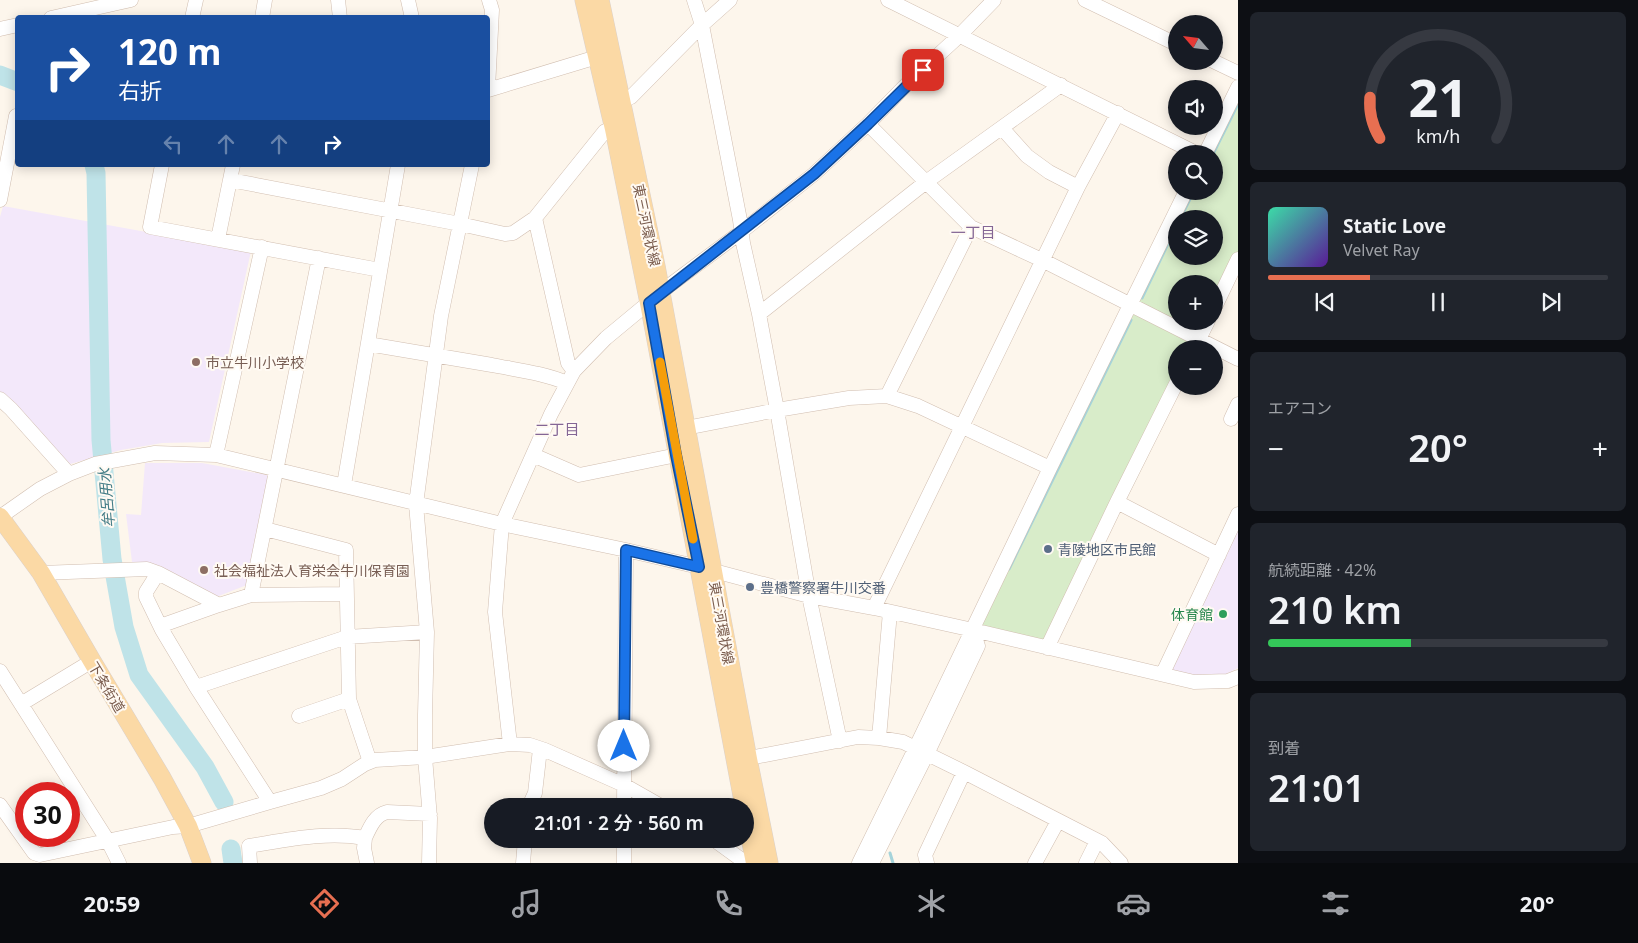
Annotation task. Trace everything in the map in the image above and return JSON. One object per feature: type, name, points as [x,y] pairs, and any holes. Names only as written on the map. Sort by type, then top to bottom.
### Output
[{"type":"main road","name":"東三河環状線","points":[[584,0],[686,428],[706,569],[741,760],[769,863]]},
{"type":"main road","name":"東三河環状線","points":[[600,0],[622,101],[655,298],[676,455],[706,569]]},
{"type":"main road","name":"下条街道","points":[[0,517],[41,573],[166,785],[188,826],[202,863]]},
{"type":"main road","name":"東三河環状線","points":[[741,760],[743,798]]},
{"type":"main road","points":[[752,848],[755,863]]},
{"type":"street","points":[[64,15],[131,0]]},
{"type":"street","points":[[193,15],[196,0]]},
{"type":"street","points":[[262,15],[265,0]]},
{"type":"street","points":[[338,0],[340,15]]},
{"type":"street","points":[[408,0],[411,15]]},
{"type":"street","points":[[489,0],[492,10],[490,50]]},
{"type":"street","points":[[694,0],[702,25],[741,232],[759,314],[808,596],[840,741]]},
{"type":"street","points":[[622,101],[631,97],[702,25],[730,0]]},
{"type":"street","points":[[888,0],[1180,145]]},
{"type":"street","points":[[510,744],[495,612],[502,524],[570,377],[606,338],[814,174],[868,124],[910,81],[960,36],[994,0]]},
{"type":"street","points":[[1085,0],[1168,40]]},
{"type":"street","points":[[0,29],[15,26]]},
{"type":"street","points":[[490,88],[597,57]]},
{"type":"street","points":[[1223,66],[1238,73]]},
{"type":"street","points":[[759,314],[926,182],[1061,85]]},
{"type":"street","points":[[1209,145],[1238,87]]},
{"type":"street","points":[[874,608],[1078,188],[1118,114]]},
{"type":"street","points":[[0,200],[15,121]]},
{"type":"street","points":[[868,124],[971,227],[1131,305],[1189,340]]},
{"type":"street","points":[[1002,128],[1027,156],[1049,172],[1078,188]]},
{"type":"street","points":[[230,180],[505,234],[513,233],[535,218],[605,131],[614,129]]},
{"type":"street","points":[[162,167],[150,227],[380,270]]},
{"type":"street","points":[[218,239],[233,167]]},
{"type":"street","points":[[344,485],[398,167]]},
{"type":"street","points":[[429,863],[430,814],[425,757],[427,632],[416,504],[435,355],[472,167]]},
{"type":"street","points":[[872,863],[973,630],[1182,200]]},
{"type":"street","points":[[535,218],[570,377]]},
{"type":"street","points":[[887,396],[971,227]]},
{"type":"street","points":[[216,455],[262,247]]},
{"type":"street","points":[[251,595],[319,258]]},
{"type":"street","points":[[1223,290],[1238,259]]},
{"type":"street","points":[[368,344],[558,379],[570,377]]},
{"type":"street","points":[[1223,354],[1238,359]]},
{"type":"street","points":[[1047,648],[1170,395]]},
{"type":"street","points":[[686,428],[849,398],[887,396],[918,406],[1050,468]]},
{"type":"street","points":[[0,399],[69,474]]},
{"type":"street","points":[[1231,419],[1238,404]]},
{"type":"street","points":[[0,517],[27,497],[69,474],[95,464],[113,459],[155,453],[216,455],[416,504],[706,569],[808,596],[874,608],[973,630],[1163,673],[1194,682],[1228,681],[1238,677]]},
{"type":"street","points":[[533,455],[579,475],[676,455]]},
{"type":"street","points":[[1117,502],[1219,555]]},
{"type":"street","points":[[1163,673],[1238,514]]},
{"type":"street","points":[[265,529],[346,550],[349,699],[370,762]]},
{"type":"street","points":[[624,798],[626,550]]},
{"type":"street","points":[[41,573],[147,569],[219,605]]},
{"type":"street","points":[[158,573],[146,592],[146,597],[160,626],[196,687],[270,802]]},
{"type":"street","points":[[160,626],[251,595],[346,594]]},
{"type":"street","points":[[879,738],[890,612]]},
{"type":"street","points":[[196,687],[347,637],[427,632]]},
{"type":"street","points":[[22,704],[92,661]]},
{"type":"street","points":[[0,671],[110,843],[119,861]]},
{"type":"street","points":[[299,716],[349,699]]},
{"type":"street","points":[[741,760],[858,737],[903,742],[1097,841],[1121,863]]},
{"type":"street","points":[[0,805],[34,853],[40,855],[110,843],[173,827],[188,826],[321,788],[342,779],[375,760],[425,757],[510,744],[530,745],[624,786],[646,798]]},
{"type":"street","points":[[533,798],[535,793],[540,749]]},
{"type":"street","points":[[859,863],[921,752]]},
{"type":"street","points":[[927,863],[925,855],[964,772]]},
{"type":"street","points":[[367,863],[364,848],[365,838],[377,818],[382,814],[387,812],[430,814]]},
{"type":"street","points":[[1035,863],[1058,820]]},
{"type":"street","points":[[250,863],[249,846],[300,838],[328,836],[365,838]]},
{"type":"street","points":[[1086,863],[1097,841]]},
{"type":"street","points":[[523,863],[524,848]]},
{"type":"street","points":[[624,848],[624,863]]},
{"type":"street","points":[[725,848],[746,863]]},
{"type":"shaded area","points":[[3,206],[251,251],[209,442],[162,443],[121,450],[70,464],[0,393],[0,217]]},
{"type":"shaded area","points":[[145,463],[202,463],[267,475],[270,480],[247,585],[216,597],[156,567],[132,562],[126,514],[141,515]]},
{"type":"shaded area","points":[[1238,529],[1238,668],[1226,674],[1207,677],[1170,673]]},
{"type":"green space","points":[[1238,88],[1238,259],[1223,290],[1223,275],[1168,275],[1168,330],[1204,330],[1198,340],[1168,340],[1168,395],[1171,395],[1047,648],[973,630],[1168,230],[1168,265],[1223,265],[1223,210],[1178,210],[1183,200],[1223,200],[1223,145],[1210,145],[1215,135],[1223,135],[1223,119]]},
{"type":"waterway","name":"牟呂用水","points":[[0,75],[15,81]]},
{"type":"waterway","points":[[1218,145],[1238,104]]},
{"type":"waterway","name":"牟呂用水","points":[[94,167],[101,440],[112,559],[124,627],[139,675],[205,767],[224,802]]},
{"type":"waterway","points":[[1184,210],[1190,200]]},
{"type":"waterway","points":[[1142,298],[1168,244]]},
{"type":"waterway","points":[[1009,569],[1131,320]]},
{"type":"waterway","name":"牟呂用水","points":[[231,849],[233,863]]},
{"type":"waterway","points":[[890,853],[893,863]]},
{"type":"slow traffic","points":[[660,362],[693,539]]},
{"type":"place","name":"市立牛川小学校","points":[[196,362]]},
{"type":"place","name":"青陵地区市民館","points":[[1048,549]]},
{"type":"place","name":"社会福祉法人育栄会牛川保育園","points":[[204,570]]},
{"type":"place","name":"豊橋警察署牛川交番","points":[[750,587]]},
{"type":"place","name":"体育館","points":[[1223,614]]},
{"type":"district","name":"一丁目","points":[[973,232]]},
{"type":"district","name":"二丁目","points":[[557,429]]},
{"type":"route","points":[[624,746],[626,550],[699,567],[676,455],[649,303],[814,174],[923,70]]}]
